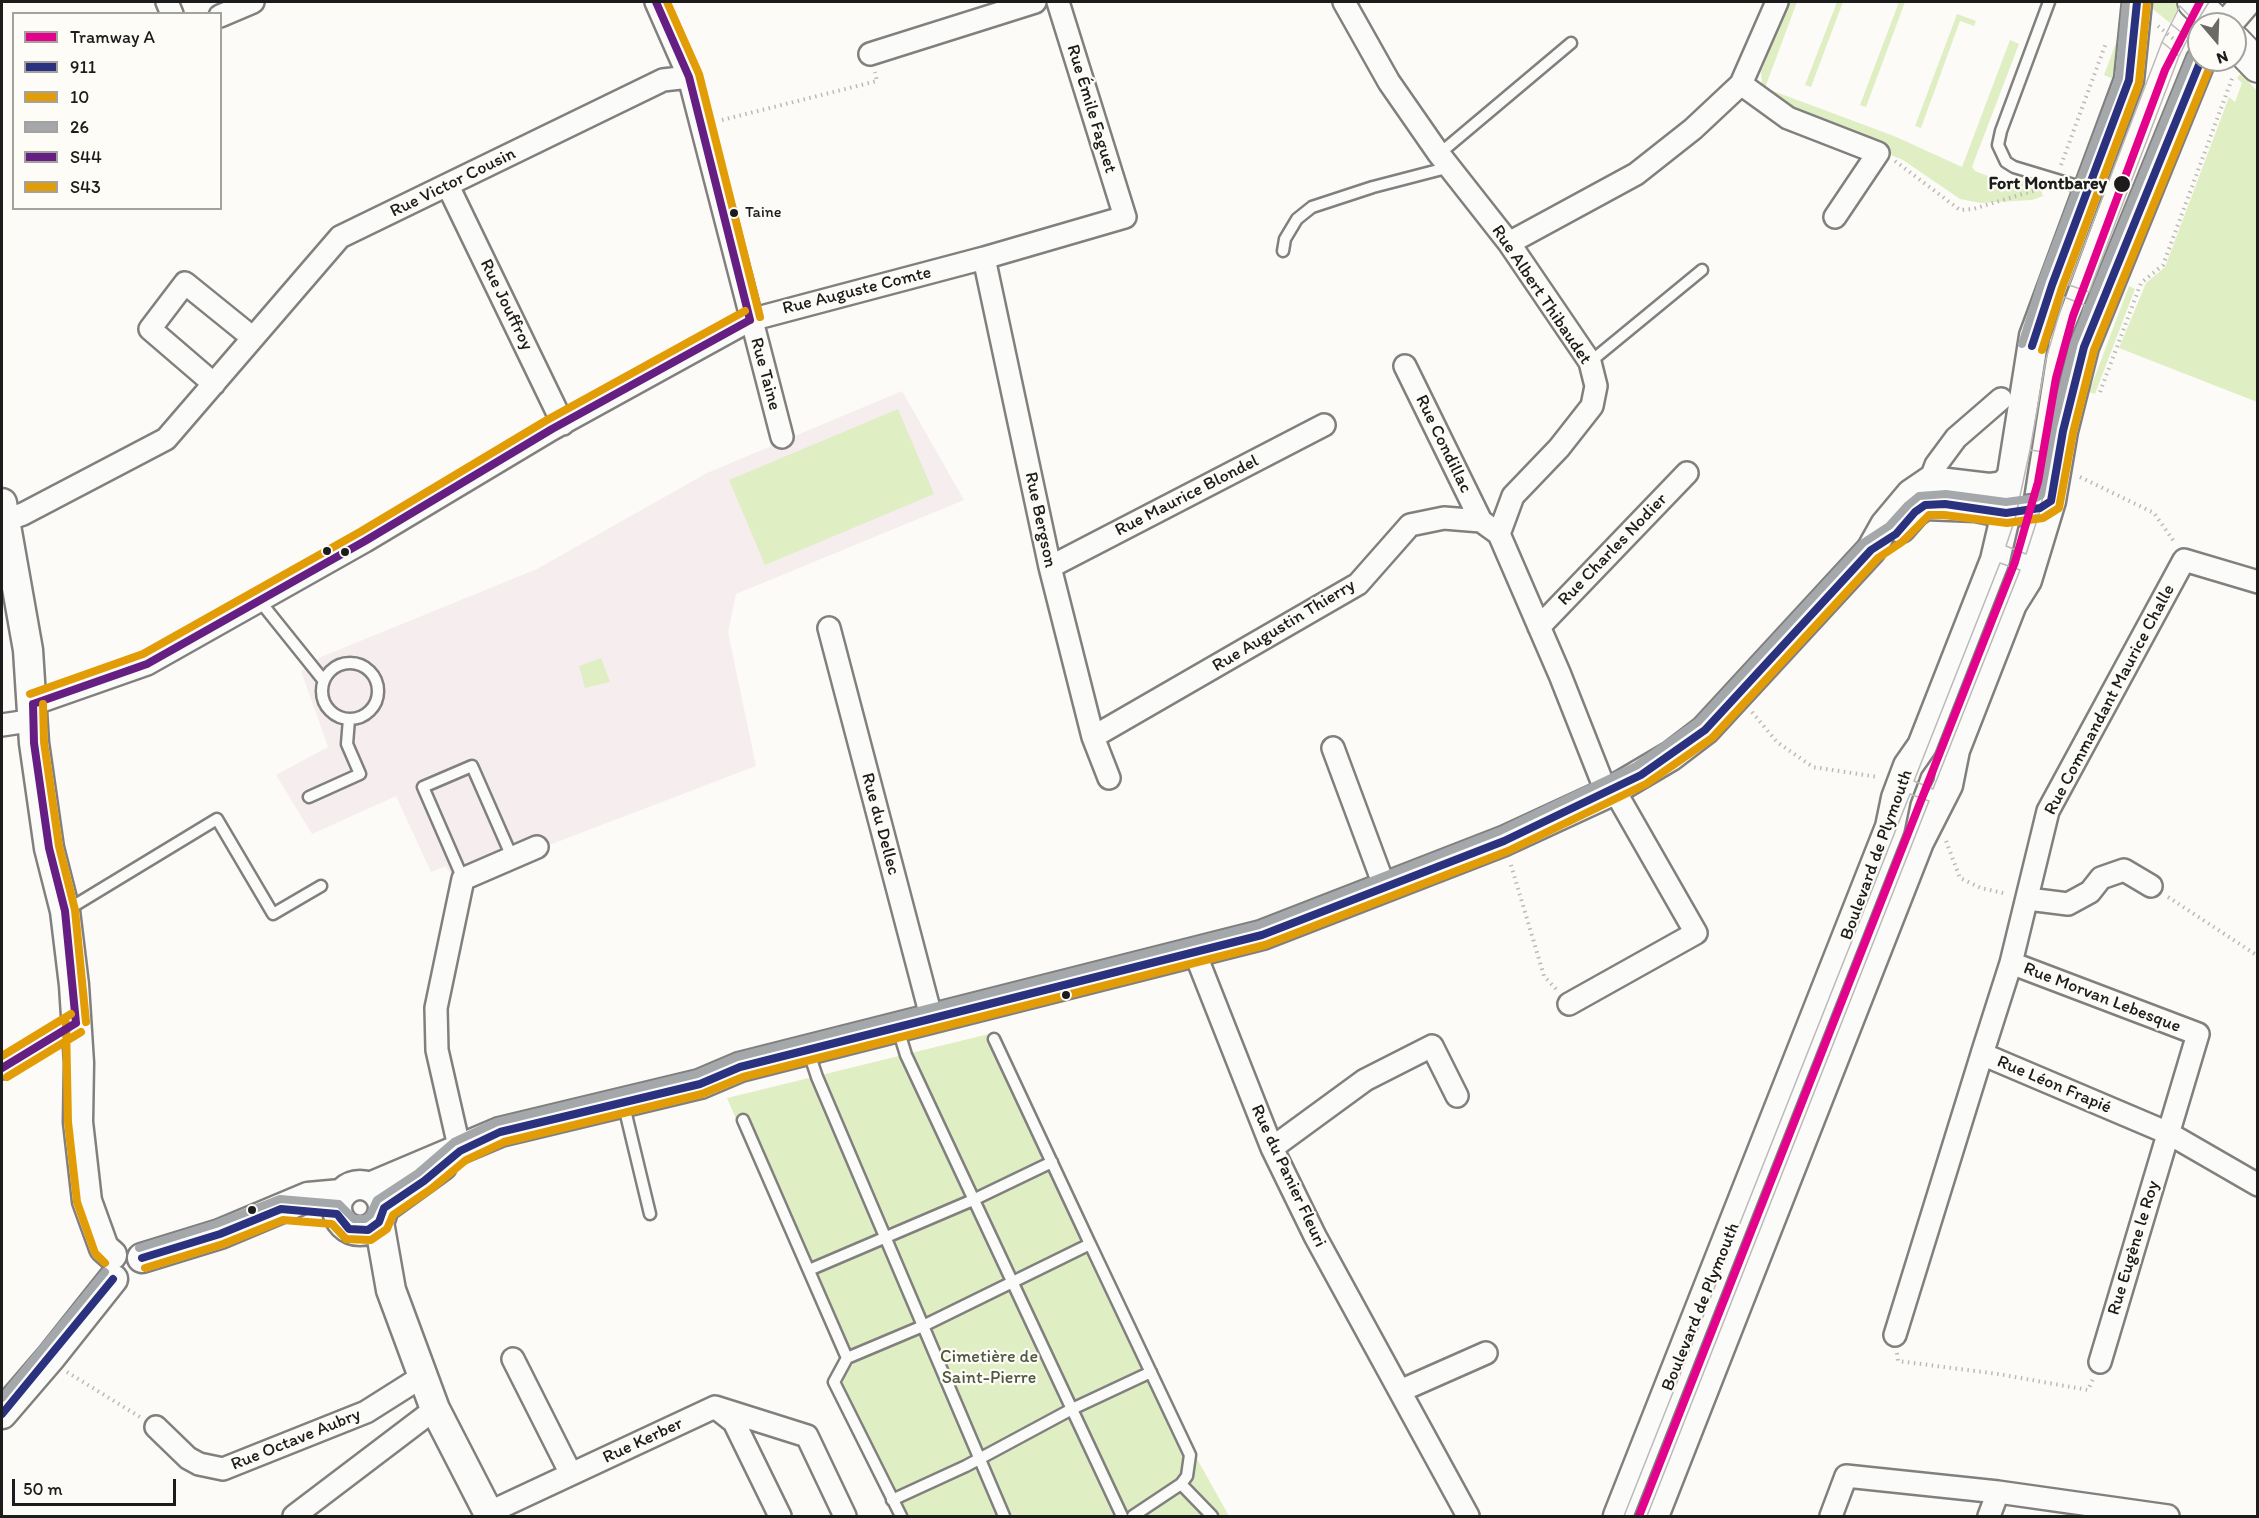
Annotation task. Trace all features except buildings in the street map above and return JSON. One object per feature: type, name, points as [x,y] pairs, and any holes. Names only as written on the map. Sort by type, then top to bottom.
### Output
[{"type":"main road","name":"Boulevard de Plymouth","points":[[1618,1516],[1890,827],[1908,766],[1923,746],[1995,560],[2006,513],[2034,336],[2129,80],[2137,6]]},
{"type":"main road","points":[[2247,55],[2258,66]]},
{"type":"main road","name":"Boulevard de Plymouth","points":[[1654,1516],[1919,842],[1948,784],[1955,750],[2012,604],[2027,580],[2051,501],[2063,431],[2084,347],[2187,70]]},
{"type":"main road","points":[[2,1414],[48,1361],[112,1267],[128,1248],[142,1258],[220,1234],[308,1197],[361,1209],[424,1181],[460,1151],[500,1132],[700,1084],[740,1067],[1262,935],[1504,841],[1610,792],[1671,756],[1705,730],[1870,550],[1885,525],[1905,501],[1930,481],[1989,488],[2003,486],[2010,479]]},
{"type":"main road","points":[[1870,550],[1896,534],[1915,512],[1925,505],[1976,507],[2006,513],[2040,508],[2051,501]]},
{"type":"main road","points":[[4,512],[28,650],[34,712],[34,743],[49,848],[65,911],[74,985],[78,1122],[87,1201],[112,1267]]},
{"type":"main road","points":[[361,1209],[435,1409],[489,1515]]},
{"type":"street","points":[[222,15],[253,2]]},
{"type":"street","name":"Rue Taine","points":[[656,2],[688,77],[782,437]]},
{"type":"street","points":[[870,54],[1035,2]]},
{"type":"street","name":"Rue Émile Faguet","points":[[1058,2],[1125,217]]},
{"type":"street","name":"Rue Albert Thibaudet","points":[[1344,2],[1389,82],[1444,161],[1509,243],[1590,362],[1596,386],[1592,406],[1559,448],[1513,496],[1498,534]]},
{"type":"street","points":[[1509,243],[1636,174],[1693,129],[1742,84],[1777,2]]},
{"type":"street","name":"Rue Victor Cousin","points":[[4,512],[22,514],[166,439],[340,237],[663,80],[688,77]]},
{"type":"street","points":[[1742,84],[1788,118],[1878,153],[1835,217]]},
{"type":"street","name":"Rue Jouffroy","points":[[448,186],[563,424]]},
{"type":"street","name":"Rue Auguste Comte","points":[[2,725],[147,664],[365,541],[563,424],[750,320],[984,258],[1125,217]]},
{"type":"street","name":"Rue Bergson","points":[[984,258],[1050,567],[1093,737],[1109,778]]},
{"type":"street","points":[[214,384],[150,329],[185,283],[253,338]]},
{"type":"street","name":"Rue Condillac","points":[[1405,366],[1481,521]]},
{"type":"street","points":[[1930,481],[1936,465],[1956,438],[2001,399]]},
{"type":"street","name":"Rue Maurice Blondel","points":[[1050,567],[1324,425]]},
{"type":"street","name":"Rue Charles Nodier","points":[[1539,627],[1687,473]]},
{"type":"street","name":"Rue Augustin Thierry","points":[[1093,737],[1358,584],[1410,525],[1444,518],[1481,521]]},
{"type":"street","points":[[1481,521],[1498,534],[1603,784],[1620,800],[1696,933],[1569,1004]]},
{"type":"street","points":[[2184,560],[2258,582]]},
{"type":"street","name":"Rue Commandant Maurice Challe","points":[[1982,1054],[2011,963],[2048,811],[2184,560]]},
{"type":"street","name":"Rue du Dellec","points":[[829,628],[932,1020]]},
{"type":"street","points":[[1333,748],[1385,888]]},
{"type":"street","points":[[460,1151],[437,1050],[436,1008],[463,879],[537,847]]},
{"type":"street","points":[[2028,899],[2068,904],[2090,892],[2101,878],[2124,870],[2151,886]]},
{"type":"street","name":"Rue du Panier Fleuri","points":[[1195,953],[1272,1148],[1315,1236],[1468,1516]]},
{"type":"street","name":"Rue Morvan Lebesque","points":[[2011,963],[2198,1034],[2168,1133]]},
{"type":"street","points":[[2,1068],[76,1023]]},
{"type":"street","points":[[1272,1148],[1365,1080],[1432,1046],[1457,1096]]},
{"type":"street","name":"Rue Léon Frapié","points":[[1895,1335],[1982,1054],[2168,1133],[2258,1185]]},
{"type":"street","name":"Rue Eugène le Roy","points":[[2100,1362],[2168,1133]]},
{"type":"street","points":[[1400,1391],[1486,1353]]},
{"type":"street","points":[[513,1359],[572,1474]]},
{"type":"street","name":"Rue Octave Aubry","points":[[156,1427],[188,1458],[199,1464],[223,1469],[366,1412],[423,1376]]},
{"type":"street","points":[[715,1407],[734,1422],[780,1516]]},
{"type":"street","points":[[715,1407],[807,1436],[845,1516]]},
{"type":"street","name":"Rue Kerber","points":[[489,1515],[715,1407]]},
{"type":"street","points":[[294,1516],[435,1409]]},
{"type":"street","points":[[1831,1516],[1846,1476],[1998,1492],[2168,1516]]},
{"type":"street","points":[[1989,1516],[1998,1492]]},
{"type":"lane","points":[[2049,2],[2001,131],[1998,145],[2006,162],[2014,167],[2087,189]]},
{"type":"lane","points":[[1283,251],[1285,239],[1297,219],[1312,207],[1444,161],[1570,43]]},
{"type":"lane","points":[[1590,362],[1702,270]]},
{"type":"lane","points":[[260,600],[324,681]]},
{"type":"lane","points":[[355,663],[371,672],[378,689],[377,699],[367,714],[349,719],[333,713],[327,706],[322,690],[329,673],[345,664],[355,663]]},
{"type":"lane","points":[[309,797],[360,774],[347,744],[349,719]]},
{"type":"lane","points":[[463,879],[423,787],[472,766],[512,857]]},
{"type":"lane","points":[[65,911],[218,819],[273,914],[321,886]]},
{"type":"lane","points":[[898,1028],[906,1055],[1122,1516]]},
{"type":"lane","points":[[994,1040],[1190,1455],[1187,1476],[1181,1484],[1133,1516]]},
{"type":"lane","points":[[808,1050],[817,1077],[1004,1516]]},
{"type":"lane","points":[[622,1102],[651,1214]]},
{"type":"lane","points":[[743,1120],[847,1358]]},
{"type":"lane","points":[[809,1270],[973,1200],[1052,1162]]},
{"type":"lane","points":[[901,1516],[834,1382],[847,1358],[923,1326],[1090,1244]]},
{"type":"lane","points":[[892,1500],[980,1458],[1072,1409],[1151,1372]]},
{"type":"lane","points":[[1181,1484],[1212,1516]]},
{"type":"path","points":[[2137,6],[2187,49]]},
{"type":"path","points":[[2062,164],[2110,34]]},
{"type":"path","points":[[701,125],[877,81],[870,54]]},
{"type":"path","points":[[2100,394],[2141,283],[2163,266],[2228,85]]},
{"type":"path","points":[[1878,153],[1901,164],[1960,210],[1973,209],[2039,190],[2045,191]]},
{"type":"path","points":[[2072,472],[2159,517],[2184,560]]},
{"type":"path","points":[[1739,694],[1777,742],[1813,767],[1890,778],[1902,783]]},
{"type":"path","points":[[1946,840],[1960,878],[1980,888],[2028,899]]},
{"type":"path","points":[[1504,841],[1544,976],[1569,1004]]},
{"type":"path","points":[[2151,886],[2258,956]]},
{"type":"path","points":[[1895,1335],[1898,1361],[1998,1374],[2088,1390],[2100,1362]]},
{"type":"path","points":[[48,1361],[156,1427]]},
{"type":"shaded area","points":[[902,391],[964,500],[736,594],[728,632],[756,766],[544,847],[537,838],[452,877],[446,866],[431,872],[396,796],[312,834],[276,775],[328,747],[301,671],[321,657],[537,569],[707,473]]},
{"type":"green space","points":[[1787,2],[1797,2],[1765,88],[1894,136],[1962,167],[2010,40],[2019,44],[1972,167],[1975,171],[2006,183],[2032,181],[2039,183],[2043,196],[2032,200],[1981,203],[1960,199],[1903,160],[1808,121],[1763,93],[1761,72]]},
{"type":"green space","points":[[1837,2],[1843,2],[1811,87],[1805,85]]},
{"type":"green space","points":[[1899,2],[1905,2],[1866,107],[1860,105]]},
{"type":"green space","points":[[2144,2],[2174,2],[2179,7],[2170,23]]},
{"type":"green space","points":[[2127,13],[2116,80],[2104,75]]},
{"type":"green space","points":[[1957,14],[1976,21],[1974,26],[1960,21],[1921,128],[1915,126]]},
{"type":"green space","points":[[2241,73],[2257,91],[2257,402],[2119,348],[2146,283],[2165,267],[2229,97],[2235,102],[2242,83],[2237,78]]},
{"type":"green space","points":[[2129,286],[2135,289],[2095,394],[2089,392]]},
{"type":"green space","points":[[898,409],[934,494],[765,565],[729,480]]},
{"type":"green space","points":[[601,658],[610,682],[585,688],[579,666]]},
{"type":"green space","name":"Cimetière de Saint-Pierre","points":[[997,1032],[1196,1457],[1229,1516],[893,1516],[828,1382],[839,1359],[727,1098]]},
{"type":"tram line","name":"A","points":[[1639,1516],[2015,562],[2038,482],[2056,378],[2073,316],[2165,70],[2200,2]]},
{"type":"tram line","points":[[2203,12],[2209,2]]},
{"type":"tram line","points":[[2180,6],[2196,23],[2188,38],[2171,24],[2180,6]]},
{"type":"tram line","points":[[2171,24],[2188,38],[2179,56],[2162,42],[2171,24]]},
{"type":"tram line","points":[[2162,42],[2179,56],[2089,292],[2069,285],[2162,42]]},
{"type":"tram line","points":[[2064,297],[2085,305],[2065,371],[2051,453],[2030,450],[2046,359],[2064,297]]},
{"type":"tram line","points":[[2030,450],[2051,453],[2045,487],[2039,514],[2015,519],[2030,450]]},
{"type":"tram line","points":[[2039,514],[2026,554],[2006,546],[2015,519],[2039,514]]},
{"type":"tram line","points":[[2000,563],[2020,570],[1933,789],[1914,781],[2000,563]]},
{"type":"tram line","points":[[1624,1516],[1910,794],[1929,801],[1647,1516]]},
{"type":"transit line","name":"S44","points":[[656,2],[689,77],[750,320]]},
{"type":"transit line","name":"S43","points":[[667,2],[699,74],[760,317]]},
{"type":"transit line","name":"26","points":[[2022,344],[2042,281],[2119,78],[2126,2]]},
{"type":"transit line","name":"911","points":[[2032,346],[2052,285],[2129,80],[2137,2]]},
{"type":"transit line","name":"10","points":[[2042,350],[2062,288],[2139,83],[2147,3]]},
{"type":"transit line","name":"26","points":[[139,1248],[216,1224],[280,1199],[339,1204],[354,1219],[365,1219],[370,1215],[377,1200],[418,1173],[454,1142],[497,1122],[697,1074],[737,1057],[1259,925],[1500,831],[1636,766],[1698,722],[1863,543],[1889,526],[1919,496],[1946,494],[2006,502],[2036,498],[2041,495],[2053,428],[2074,343],[2187,66]]},
{"type":"transit line","name":"911","points":[[142,1258],[220,1234],[281,1209],[337,1214],[349,1229],[368,1230],[379,1222],[384,1208],[424,1181],[460,1151],[500,1132],[700,1084],[740,1067],[1262,935],[1504,841],[1641,775],[1705,730],[1871,550],[1896,534],[1915,512],[1925,505],[1945,504],[2006,513],[2040,508],[2051,501],[2063,431],[2084,347],[2196,72]]},
{"type":"transit line","name":"10","points":[[145,1268],[223,1244],[283,1220],[332,1224],[346,1239],[371,1240],[387,1229],[393,1215],[431,1189],[466,1160],[504,1142],[702,1094],[743,1077],[1265,945],[1508,851],[1646,784],[1712,738],[1878,558],[1902,542],[1929,515],[2007,523],[2043,518],[2059,508],[2073,433],[2094,350],[2208,72]]},
{"type":"transit line","name":"S43","points":[[30,694],[143,654],[360,532],[547,420],[745,311]]},
{"type":"transit line","name":"S44","points":[[33,704],[147,664],[365,541],[552,429],[750,320]]},
{"type":"transit line","name":"S44","points":[[33,704],[34,743],[49,848],[65,911],[76,1023]]},
{"type":"transit line","name":"S43","points":[[43,704],[44,742],[59,846],[75,910],[86,1022]]},
{"type":"transit line","name":"S43","points":[[2,1056],[71,1014]]},
{"type":"transit line","name":"10","points":[[66,1023],[68,1122],[77,1202],[95,1253],[105,1263]]},
{"type":"transit line","name":"S44","points":[[2,1068],[76,1023]]},
{"type":"transit line","name":"10","points":[[7,1077],[81,1032]]},
{"type":"transit line","name":"26","points":[[2,1398],[105,1272]]},
{"type":"transit line","name":"911","points":[[2,1414],[113,1279]]},
{"type":"place","name":"Fort Montbarey","points":[[2122,184]]},
{"type":"place","name":"Taine","points":[[734,213]]}]
